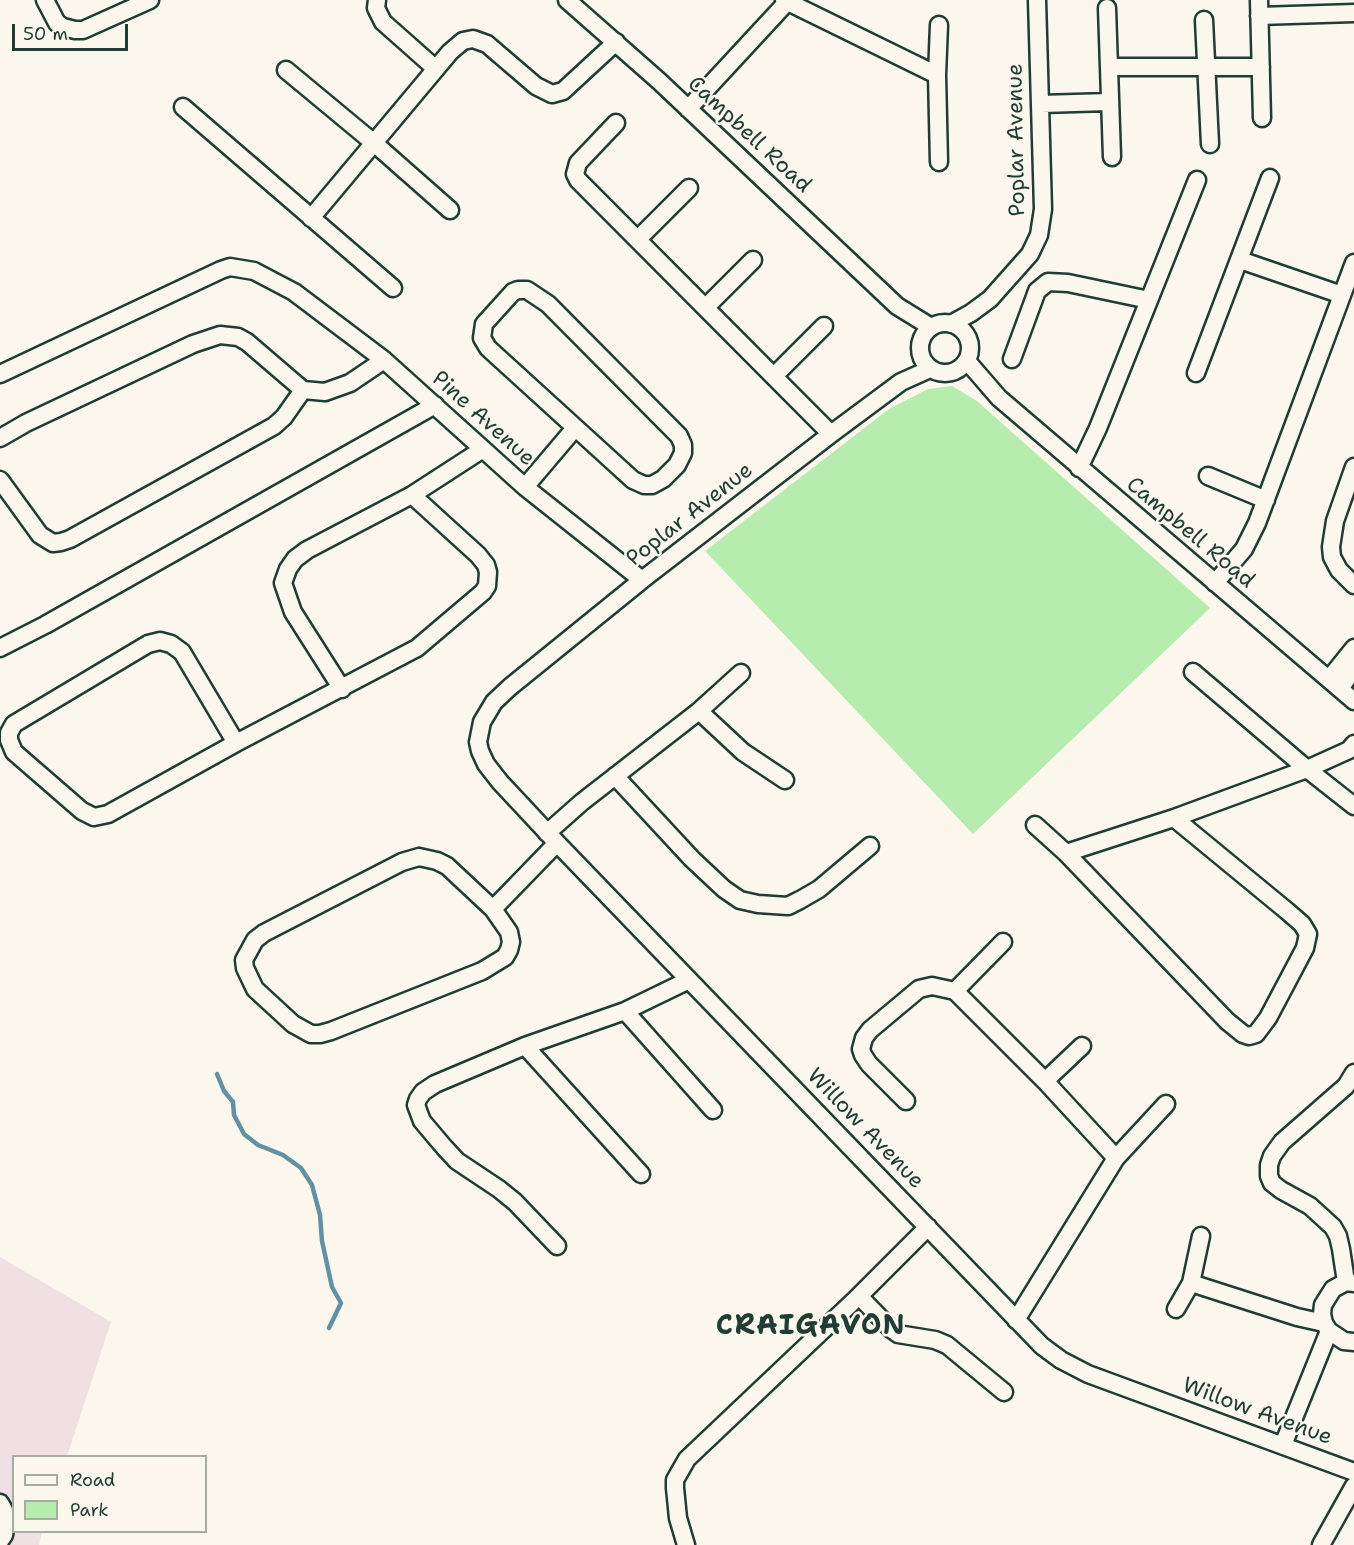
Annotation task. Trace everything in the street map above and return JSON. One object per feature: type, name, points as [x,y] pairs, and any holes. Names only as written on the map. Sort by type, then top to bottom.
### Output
[{"type":"street","points":[[45,0],[57,23],[75,30],[83,30],[150,0]]},
{"type":"street","points":[[377,0],[376,8],[383,22],[436,69]]},
{"type":"street","name":"Campbell Road","points":[[567,0],[616,42],[897,306],[931,327]]},
{"type":"street","name":"Poplar Avenue","points":[[967,336],[990,299],[1030,254],[1039,235],[1043,209],[1037,0]]},
{"type":"street","points":[[1353,0],[1354,20]]},
{"type":"street","points":[[688,109],[785,1],[937,75]]},
{"type":"street","points":[[1107,8],[1112,157]]},
{"type":"street","points":[[1262,118],[1259,8],[1354,13]]},
{"type":"street","points":[[1204,20],[1210,144]]},
{"type":"street","points":[[939,25],[937,75],[939,162]]},
{"type":"street","points":[[311,218],[458,44],[468,39],[478,39],[536,86],[558,94],[616,42]]},
{"type":"street","points":[[1109,67],[1261,67]]},
{"type":"street","points":[[286,70],[450,210]]},
{"type":"street","points":[[1041,104],[1109,102]]},
{"type":"street","points":[[183,107],[393,288]]},
{"type":"street","points":[[616,123],[578,163],[575,174],[579,180],[831,434]]},
{"type":"street","points":[[1196,373],[1270,178]]},
{"type":"street","points":[[1079,468],[1098,428],[1197,180]]},
{"type":"street","points":[[638,239],[689,188]]},
{"type":"street","points":[[706,307],[753,260]]},
{"type":"street","points":[[1240,260],[1342,295]]},
{"type":"street","points":[[1215,583],[1244,549],[1266,500],[1354,263]]},
{"type":"street","name":"Pine Avenue","points":[[0,374],[221,270],[230,267],[254,271],[294,292],[384,360],[525,487],[642,580]]},
{"type":"street","points":[[1012,359],[1037,291],[1048,282],[1068,283],[1149,300]]},
{"type":"street","points":[[518,290],[527,290],[548,304],[679,436],[684,445],[683,453],[678,465],[663,479],[652,485],[644,485],[620,470],[575,428],[488,348],[482,338],[482,330],[489,316],[518,290]]},
{"type":"street","name":"Poplar Avenue","points":[[951,324],[990,299]]},
{"type":"street","name":"Campbell Road","points":[[897,306],[920,348]]},
{"type":"street","points":[[944,323],[951,324],[958,326],[967,336],[970,349],[963,366],[944,374],[930,369],[920,348],[931,327],[944,323]]},
{"type":"street","points":[[775,375],[824,326]]},
{"type":"street","points":[[0,438],[68,403],[193,344],[220,334],[238,336],[247,342],[303,390],[325,392],[351,383],[384,360]]},
{"type":"street","name":"Poplar Avenue","points":[[900,382],[920,348]]},
{"type":"street","name":"Campbell Road","points":[[963,366],[1079,468],[1354,700]]},
{"type":"street","name":"Poplar Avenue","points":[[510,687],[642,580],[831,434],[900,382],[930,369]]},
{"type":"street","points":[[0,480],[40,535],[53,543],[61,542],[80,534],[274,426],[284,417],[303,390]]},
{"type":"street","points":[[0,648],[45,625],[435,405]]},
{"type":"street","points":[[525,487],[575,428]]},
{"type":"street","points":[[342,689],[293,612],[283,583],[292,564],[307,550],[412,495],[483,449]]},
{"type":"street","points":[[1352,586],[1335,565],[1331,547],[1335,521],[1354,467]]},
{"type":"street","points":[[1208,476],[1266,500]]},
{"type":"street","points":[[236,743],[182,652],[171,644],[160,641],[148,644],[14,724],[9,733],[14,752],[82,811],[94,817],[108,814],[236,743],[417,648],[483,592],[487,586],[489,572],[486,565],[412,495]]},
{"type":"street","points":[[1334,684],[1354,648]]},
{"type":"street","points":[[1334,684],[1354,668]]},
{"type":"street","points":[[1193,672],[1354,806]]},
{"type":"street","points":[[493,909],[552,838],[615,776],[699,711],[741,674]]},
{"type":"street","name":"Willow Avenue","points":[[510,687],[494,702],[482,722],[478,742],[486,764],[500,782],[1016,1320],[1052,1353],[1088,1374],[1354,1472]]},
{"type":"street","points":[[699,711],[743,752],[785,780]]},
{"type":"street","points":[[1066,854],[1174,818],[1307,769],[1349,750],[1354,744]]},
{"type":"street","points":[[615,776],[676,843],[724,889],[740,900],[788,906],[819,889],[870,846]]},
{"type":"street","points":[[1035,825],[1066,854],[1227,1021],[1243,1034],[1249,1036],[1256,1034],[1268,1018],[1305,948],[1308,934],[1302,924],[1287,911],[1174,818]]},
{"type":"street","points":[[428,858],[447,866],[493,909],[509,932],[511,942],[510,950],[496,964],[331,1031],[311,1034],[293,1024],[255,989],[245,968],[244,960],[249,949],[264,933],[411,859],[428,858]]},
{"type":"street","points":[[955,991],[1003,942]]},
{"type":"street","points":[[557,1246],[515,1202],[457,1161],[422,1121],[416,1105],[423,1092],[435,1084],[525,1046],[625,1011],[689,981]]},
{"type":"street","points":[[906,1101],[869,1064],[861,1049],[864,1038],[870,1030],[919,989],[932,986],[955,991],[1045,1081],[1116,1158]]},
{"type":"street","points":[[625,1011],[713,1110]]},
{"type":"street","points":[[525,1046],[641,1174]]},
{"type":"street","points":[[1045,1081],[1082,1046]]},
{"type":"street","points":[[1283,1445],[1326,1327],[1322,1314],[1327,1296],[1333,1289],[1350,1283],[1338,1236],[1333,1227],[1310,1206],[1272,1183],[1269,1176],[1269,1165],[1272,1156],[1282,1142],[1346,1086],[1354,1073]]},
{"type":"street","points":[[1016,1320],[1116,1158],[1166,1104]]},
{"type":"street","points":[[686,1545],[678,1518],[675,1480],[687,1459],[859,1296],[928,1227]]},
{"type":"street","points":[[1176,1309],[1191,1283],[1201,1236]]},
{"type":"street","points":[[1191,1283],[1326,1327],[1344,1341],[1354,1342]]},
{"type":"street","points":[[859,1296],[898,1334],[935,1340],[947,1345],[1004,1392]]},
{"type":"street","points":[[1321,1545],[1354,1486]]},
{"type":"street","points":[[0,1503],[6,1522],[4,1535],[0,1541]]},
{"type":"shaded area","points":[[0,1257],[111,1322],[67,1455],[12,1455],[12,1533],[42,1533],[39,1545],[0,1545]]},
{"type":"green space","points":[[952,386],[977,401],[1210,608],[973,834],[705,551],[889,409],[928,389]]},
{"type":"waterway","points":[[217,1074],[224,1091],[233,1102],[234,1115],[244,1134],[258,1145],[283,1155],[301,1168],[312,1185],[320,1215],[322,1241],[332,1287],[341,1303],[329,1328]]},
{"type":"district","name":"CRAIGAVON","points":[[811,1327]]}]
